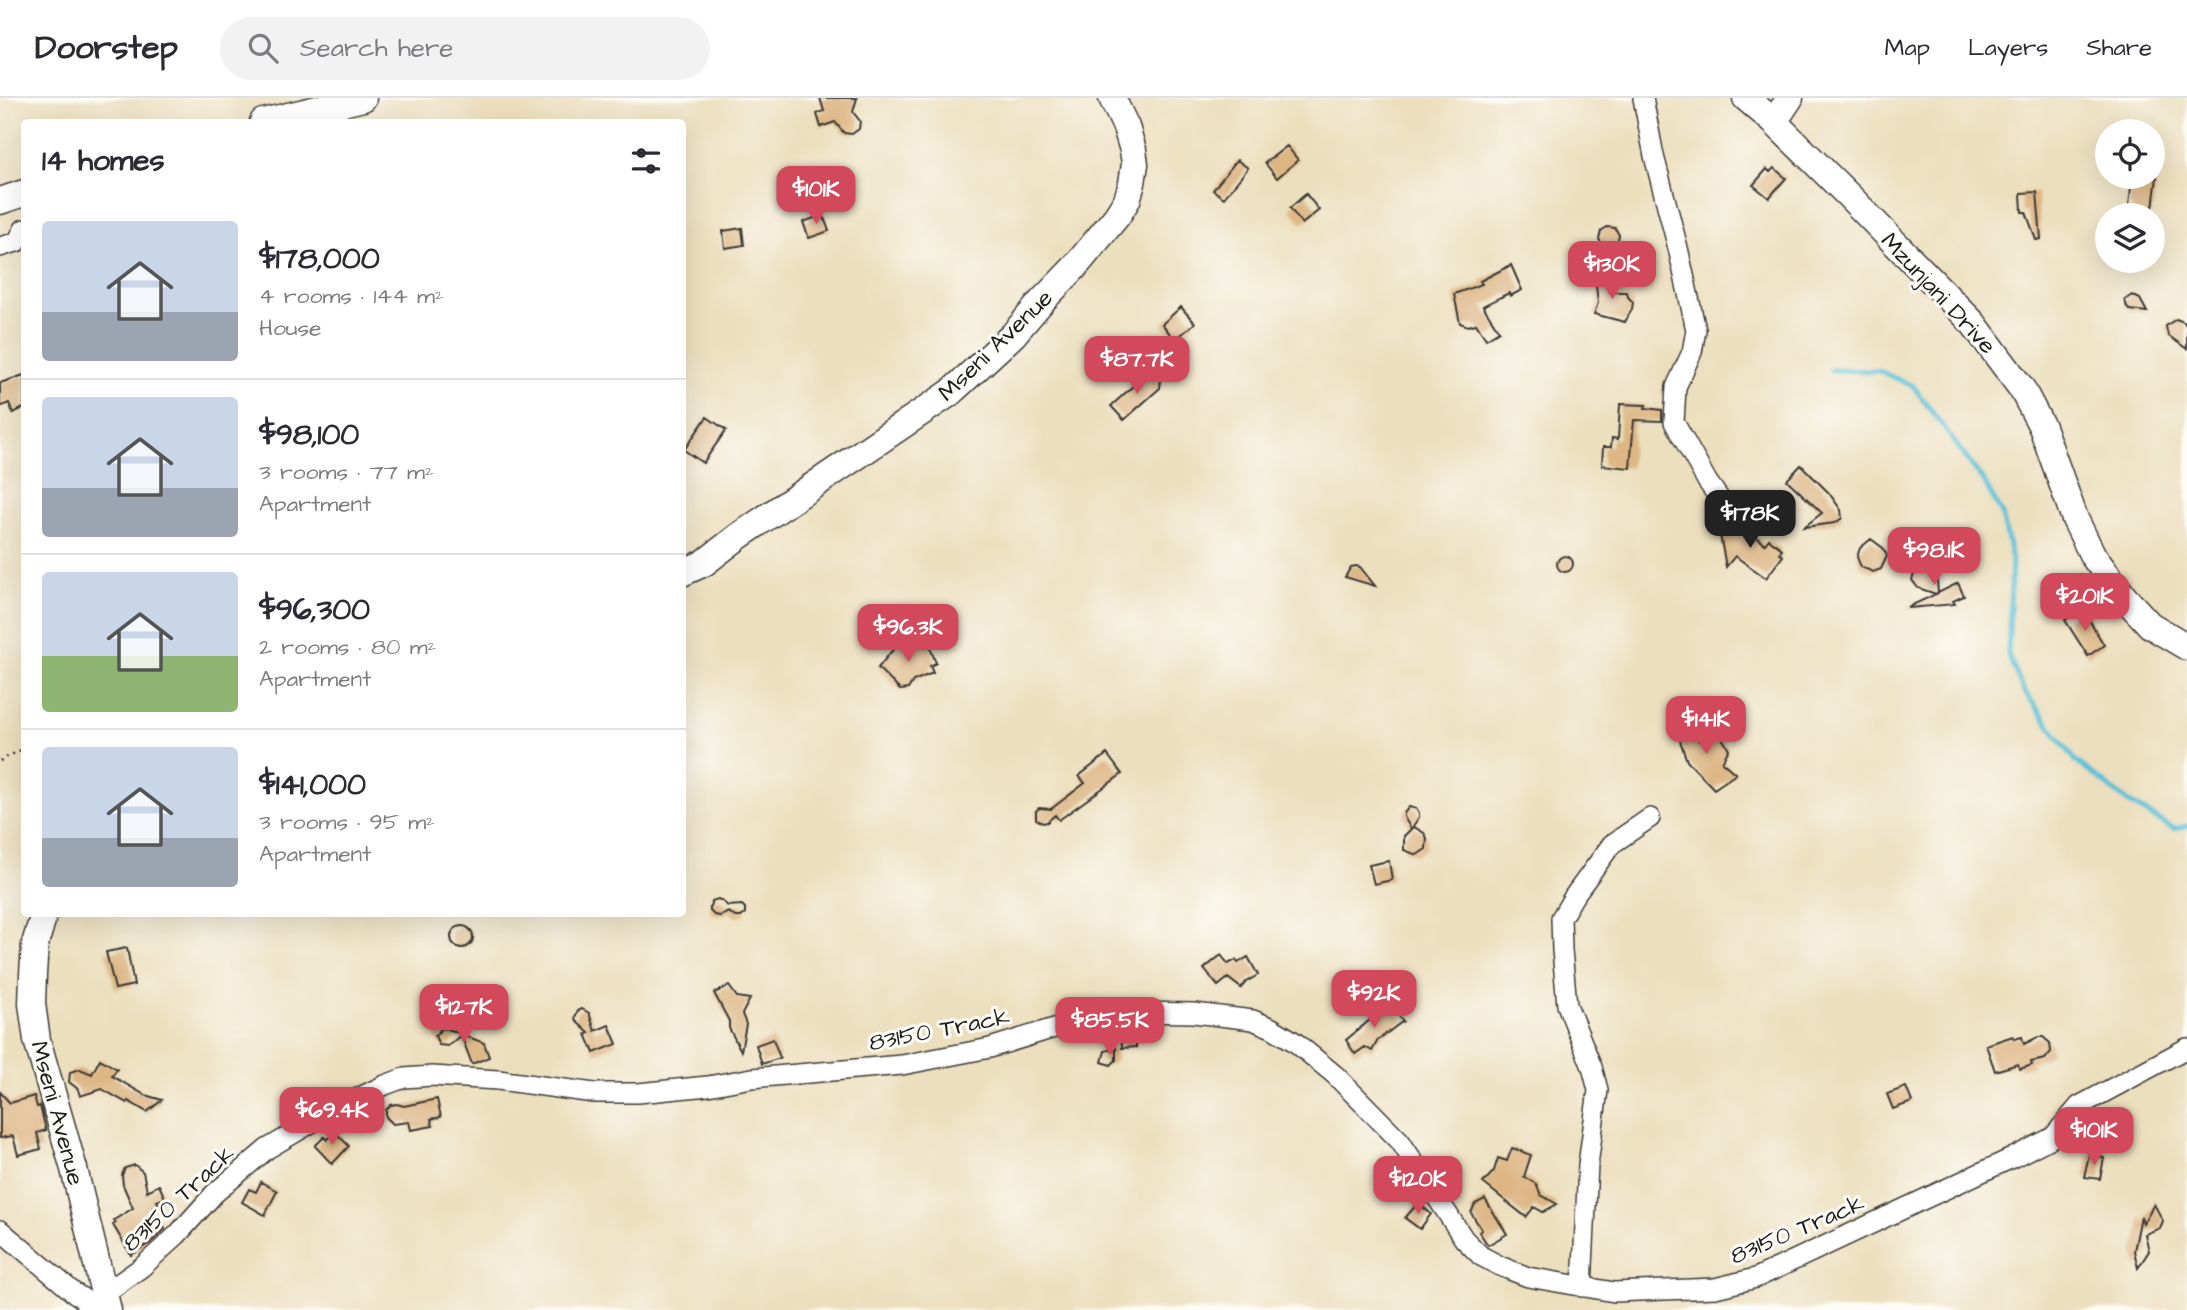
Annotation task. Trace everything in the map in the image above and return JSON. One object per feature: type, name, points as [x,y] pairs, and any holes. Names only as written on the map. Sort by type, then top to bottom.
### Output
[{"type":"street","points":[[276,119],[363,98]]},
{"type":"street","name":"Mseni Avenue","points":[[686,571],[704,563],[739,536],[950,393],[1013,335],[1074,268],[1117,216],[1132,183],[1135,164],[1133,150],[1126,127],[1112,98]]},
{"type":"street","points":[[1643,98],[1654,156],[1696,330],[1692,352],[1676,387],[1674,422],[1719,498]]},
{"type":"street","name":"Mzunjani Drive","points":[[1746,98],[1774,122],[1973,323],[2022,389],[2037,418],[2075,519],[2093,556],[2124,597],[2150,625],[2187,648]]},
{"type":"street","points":[[1774,122],[1790,98]]},
{"type":"street","points":[[0,201],[21,194]]},
{"type":"street","points":[[0,247],[17,242],[21,235]]},
{"type":"street","points":[[1583,1287],[1588,1164],[1598,1090],[1592,1067],[1567,1005],[1561,918],[1574,895],[1612,844],[1650,818]]},
{"type":"street","name":"Mseni Avenue","points":[[43,917],[35,944],[33,974],[32,1004],[37,1040],[74,1169],[97,1305]]},
{"type":"street","name":"83150 Track","points":[[97,1305],[177,1235],[215,1194],[267,1149],[335,1109],[404,1078],[432,1076],[498,1080],[594,1093],[638,1093],[708,1086],[752,1078],[902,1065],[990,1048],[1093,1016],[1134,1012],[1182,1012],[1253,1020],[1295,1042],[1327,1068],[1400,1141],[1464,1239],[1481,1256],[1528,1277],[1614,1292],[1715,1288],[1756,1278],[2053,1137],[2079,1106],[2187,1048]]},
{"type":"street","points":[[0,1230],[73,1292],[97,1305]]},
{"type":"path","points":[[0,761],[21,750]]},
{"type":"building","points":[[820,98],[857,98],[853,112],[860,121],[859,129],[852,134],[844,133],[835,122],[821,127],[817,114],[824,111]]},
{"type":"building","points":[[1287,146],[1298,160],[1277,178],[1265,163]]},
{"type":"building","points":[[1237,160],[1248,168],[1224,198],[1213,190]]},
{"type":"building","points":[[1774,168],[1786,178],[1769,198],[1753,185],[1767,169],[1770,172]]},
{"type":"building","points":[[2131,189],[2155,189],[2154,203],[2129,203]]},
{"type":"building","points":[[2037,192],[2041,239],[2036,240],[2026,212],[2022,212],[2021,193]]},
{"type":"building","points":[[1306,194],[1319,210],[1302,224],[1290,208]]},
{"type":"building","points":[[823,215],[829,231],[809,238],[803,222]]},
{"type":"building","points":[[1607,227],[1615,228],[1619,235],[1616,249],[1603,246],[1599,239],[1601,231]]},
{"type":"building","points":[[742,228],[744,245],[725,248],[723,231]]},
{"type":"building","points":[[1511,265],[1522,290],[1510,296],[1509,293],[1483,306],[1499,331],[1486,339],[1476,324],[1468,326],[1460,323],[1454,294],[1482,284],[1480,281]]},
{"type":"building","points":[[1609,276],[1610,292],[1627,292],[1633,302],[1625,322],[1594,314],[1598,303],[1595,277]]},
{"type":"building","points":[[2132,295],[2140,299],[2147,312],[2127,308],[2125,300]]},
{"type":"building","points":[[1181,307],[1195,323],[1175,340],[1162,324]]},
{"type":"building","points":[[2176,319],[2184,322],[2187,327],[2187,349],[2167,332],[2166,326]]},
{"type":"building","points":[[1152,373],[1161,379],[1160,388],[1124,420],[1111,406]]},
{"type":"building","points":[[21,376],[21,409],[13,413],[9,403],[0,407],[0,383]]},
{"type":"building","points":[[1620,404],[1646,405],[1645,408],[1662,410],[1662,421],[1634,420],[1630,468],[1602,465],[1603,447],[1611,447],[1612,438],[1618,439]]},
{"type":"building","points":[[707,417],[726,430],[703,463],[686,451],[686,447]]},
{"type":"building","points":[[1801,465],[1829,493],[1841,510],[1842,518],[1835,523],[1804,527],[1822,513],[1787,480]]},
{"type":"building","points":[[1736,525],[1745,528],[1765,544],[1769,539],[1782,549],[1779,553],[1783,556],[1766,578],[1735,556],[1726,567],[1719,529]]},
{"type":"building","points":[[1871,539],[1883,548],[1887,556],[1881,569],[1873,572],[1861,567],[1857,557],[1860,548]]},
{"type":"building","points":[[1565,556],[1573,564],[1565,572],[1557,564]]},
{"type":"building","points":[[1935,557],[1938,593],[1958,583],[1964,596],[1953,601],[1955,604],[1909,608],[1936,594],[1918,588],[1912,580],[1915,571]]},
{"type":"building","points":[[1351,567],[1360,567],[1375,586],[1345,577]]},
{"type":"building","points":[[2079,612],[2081,615],[2085,613],[2104,645],[2088,656],[2065,620]]},
{"type":"building","points":[[927,640],[936,663],[930,666],[933,673],[913,681],[908,689],[900,690],[878,668],[899,642],[906,648]]},
{"type":"building","points":[[1692,725],[1699,741],[1718,732],[1729,749],[1722,762],[1736,774],[1714,789],[1687,761],[1677,732]]},
{"type":"building","points":[[1107,754],[1122,774],[1059,820],[1055,815],[1043,823],[1036,819],[1036,811],[1039,808],[1051,809],[1085,783],[1079,776]]},
{"type":"building","points":[[1409,807],[1417,809],[1419,813],[1412,828],[1424,833],[1427,838],[1426,849],[1417,855],[1404,850],[1404,836],[1411,829],[1404,817]]},
{"type":"building","points":[[1389,861],[1392,880],[1374,884],[1369,865]]},
{"type":"building","points":[[718,899],[728,906],[742,905],[745,914],[741,917],[735,917],[729,912],[720,916],[714,915],[710,906],[712,901]]},
{"type":"building","points":[[462,926],[470,929],[473,937],[470,945],[462,948],[454,945],[451,937],[454,929]]},
{"type":"building","points":[[127,948],[134,985],[115,989],[106,952]]},
{"type":"building","points":[[1221,955],[1228,964],[1236,960],[1238,963],[1248,957],[1258,975],[1241,988],[1228,978],[1218,986],[1204,969]]},
{"type":"building","points":[[729,986],[737,997],[750,999],[742,1014],[746,1024],[741,1051],[714,993]]},
{"type":"building","points":[[1389,1004],[1403,1021],[1378,1040],[1372,1051],[1365,1047],[1355,1054],[1346,1040]]},
{"type":"building","points":[[582,1009],[589,1013],[595,1031],[609,1025],[617,1044],[594,1053],[586,1034],[589,1033],[576,1021],[578,1011]]},
{"type":"building","points":[[1142,1024],[1143,1042],[1136,1042],[1136,1047],[1122,1048],[1121,1026]]},
{"type":"building","points":[[445,1028],[484,1043],[489,1057],[472,1064],[461,1035],[448,1046],[439,1045],[435,1036]]},
{"type":"building","points":[[2013,1036],[2014,1039],[2022,1037],[2024,1044],[2043,1037],[2050,1043],[2051,1052],[2045,1059],[2031,1062],[2032,1065],[2020,1069],[2018,1064],[1995,1071],[1986,1045]]},
{"type":"building","points":[[773,1039],[780,1058],[762,1064],[756,1045]]},
{"type":"building","points":[[1116,1048],[1116,1060],[1111,1065],[1102,1062],[1105,1051]]},
{"type":"building","points":[[100,1059],[117,1069],[112,1076],[145,1095],[162,1100],[147,1112],[102,1089],[80,1096],[78,1089],[69,1082],[70,1072],[80,1069],[92,1074]]},
{"type":"building","points":[[1906,1087],[1912,1102],[1893,1109],[1887,1094]]},
{"type":"building","points":[[0,1092],[10,1103],[34,1096],[37,1107],[40,1106],[46,1130],[37,1133],[41,1149],[18,1155],[13,1136],[0,1138]]},
{"type":"building","points":[[437,1099],[441,1117],[431,1119],[433,1126],[411,1130],[409,1122],[393,1124],[386,1117],[386,1110],[391,1105],[404,1106]]},
{"type":"building","points":[[335,1132],[349,1146],[332,1164],[315,1146],[324,1137],[327,1140]]},
{"type":"building","points":[[1512,1148],[1531,1155],[1524,1177],[1536,1184],[1541,1195],[1557,1204],[1543,1212],[1534,1207],[1526,1217],[1483,1183],[1494,1171],[1498,1158],[1507,1161]]},
{"type":"building","points":[[2089,1155],[2104,1158],[2100,1179],[2084,1177]]},
{"type":"building","points":[[135,1165],[143,1172],[147,1191],[159,1185],[165,1198],[157,1201],[159,1205],[153,1208],[165,1229],[131,1255],[113,1225],[116,1223],[114,1220],[133,1208],[123,1185],[122,1175],[125,1168]]},
{"type":"building","points":[[1392,1169],[1400,1172],[1403,1180],[1400,1188],[1392,1191],[1384,1188],[1381,1180],[1384,1172]]},
{"type":"building","points":[[261,1182],[277,1191],[265,1215],[242,1202],[249,1189],[256,1192]]},
{"type":"building","points":[[1485,1199],[1507,1234],[1488,1245],[1471,1213],[1475,1204]]},
{"type":"building","points":[[1418,1203],[1431,1214],[1420,1229],[1405,1218]]},
{"type":"building","points":[[2154,1204],[2163,1221],[2160,1228],[2145,1234],[2149,1251],[2138,1268],[2134,1251],[2141,1216],[2143,1223]]},
{"type":"waterway","points":[[1831,370],[1879,371],[1913,386],[1984,482],[2002,514],[2012,560],[2008,655],[2024,691],[2076,761],[2128,802],[2174,829],[2187,826]]}]
